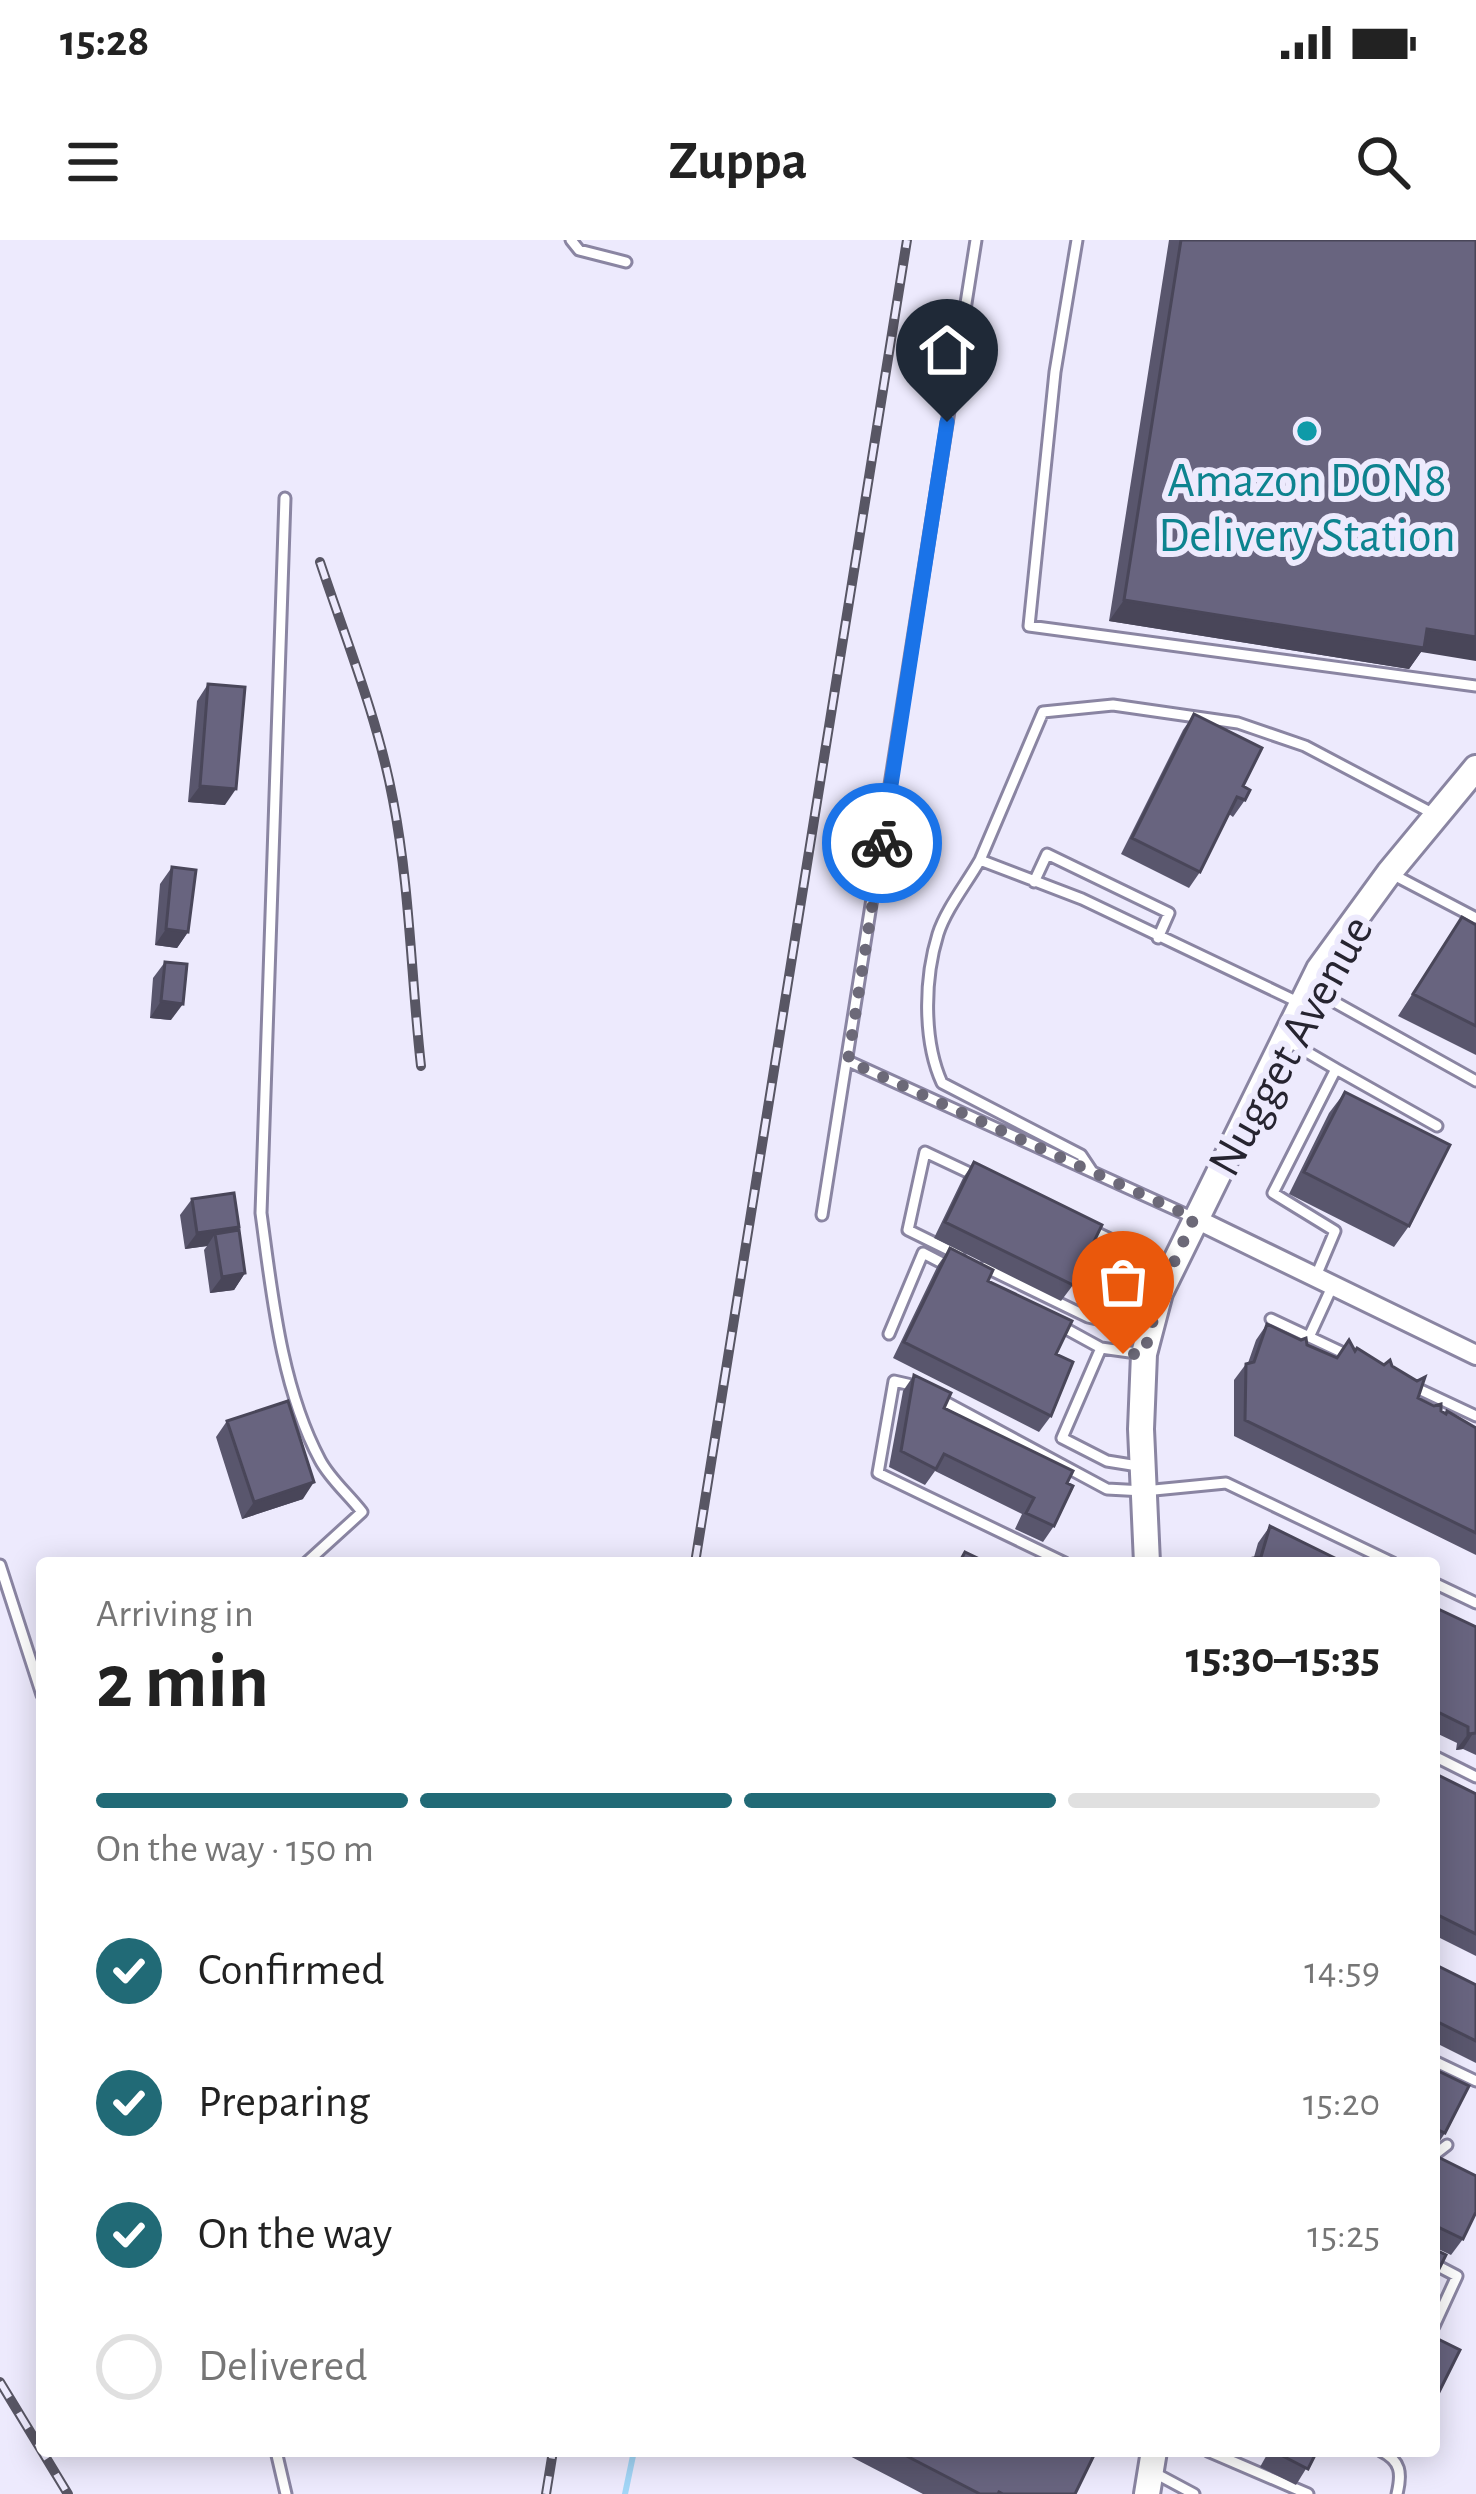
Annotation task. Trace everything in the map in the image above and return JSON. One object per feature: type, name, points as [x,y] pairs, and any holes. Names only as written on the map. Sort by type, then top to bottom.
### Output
[{"type":"street","name":"Nugget Avenue","points":[[1147,1557],[1143,1479],[1147,1343],[1172,1268],[1305,996],[1389,873],[1475,770]]},
{"type":"street","points":[[1194,1218],[1476,1355]]},
{"type":"lane","points":[[571,240],[578,250],[626,262]]},
{"type":"lane","points":[[822,1215],[976,240]]},
{"type":"lane","points":[[1076,240],[1055,372],[1029,626],[1476,686]]},
{"type":"lane","points":[[285,498],[261,1214],[273,1301],[296,1395],[323,1467],[362,1512],[313,1557]]},
{"type":"lane","points":[[1091,1170],[1081,1154],[942,1083],[932,1062],[929,987],[938,932],[980,860],[1043,712],[1113,705],[1238,724],[1305,746],[1436,816]]},
{"type":"lane","points":[[1034,882],[1047,854],[1169,913],[1158,938]]},
{"type":"lane","points":[[980,860],[1082,899],[1176,947],[1305,996],[1476,1081]]},
{"type":"lane","points":[[1389,873],[1476,918]]},
{"type":"lane","points":[[1283,1039],[1437,1126]]},
{"type":"lane","points":[[848,1061],[1194,1218]]},
{"type":"lane","points":[[1309,1337],[1335,1231],[1273,1193],[1336,1069]]},
{"type":"lane","points":[[986,1181],[925,1152],[908,1230],[1147,1343]]},
{"type":"lane","points":[[1068,1220],[1172,1268]]},
{"type":"lane","points":[[889,1334],[923,1253],[958,1271]]},
{"type":"lane","points":[[1047,1318],[1101,1348],[1147,1343]]},
{"type":"lane","points":[[1271,1318],[1372,1366]]},
{"type":"lane","points":[[1101,1348],[1062,1438],[1143,1479]]},
{"type":"lane","points":[[1393,1376],[1476,1416]]},
{"type":"lane","points":[[1053,1557],[878,1472],[894,1381],[918,1387],[1107,1490],[1143,1479],[1226,1483],[1380,1557]]},
{"type":"lane","points":[[0,1565],[36,1676]]},
{"type":"lane","points":[[1440,1586],[1476,1603]]},
{"type":"lane","points":[[1440,1759],[1476,1777]]},
{"type":"lane","points":[[1440,2064],[1476,2081]]},
{"type":"lane","points":[[1440,2151],[1448,2145]]},
{"type":"lane","points":[[1440,2267],[1457,2276],[1440,2313]]},
{"type":"lane","points":[[277,2457],[286,2494]]},
{"type":"lane","points":[[1222,2457],[1308,2494]]},
{"type":"lane","points":[[1392,2457],[1400,2467],[1397,2494]]},
{"type":"lane","points":[[1148,2465],[1194,2494]]},
{"type":"building","name":"Amazon DON8 Delivery Station","points":[[1181,240],[1476,240],[1476,637],[1427,629],[1424,648],[1124,600]]},
{"type":"building","points":[[208,684],[245,687],[236,789],[200,786]]},
{"type":"building","points":[[1194,714],[1262,748],[1243,786],[1250,790],[1245,800],[1237,797],[1200,872],[1132,838]]},
{"type":"building","points":[[172,867],[196,870],[188,932],[166,929]]},
{"type":"building","points":[[1462,917],[1476,925],[1476,1026],[1413,994]]},
{"type":"building","points":[[165,962],[187,964],[183,1004],[161,1001]]},
{"type":"building","points":[[1345,1092],[1450,1145],[1409,1226],[1304,1172]]},
{"type":"building","points":[[974,1162],[1102,1225],[1073,1285],[945,1222]]},
{"type":"building","points":[[234,1193],[239,1227],[197,1233],[192,1199]]},
{"type":"building","points":[[239,1230],[245,1273],[222,1277],[215,1234]]},
{"type":"building","points":[[950,1248],[993,1270],[988,1281],[1072,1321],[1056,1354],[1073,1362],[1051,1416],[904,1342]]},
{"type":"building","points":[[1267,1324],[1306,1338],[1307,1345],[1337,1358],[1349,1340],[1355,1351],[1384,1365],[1390,1360],[1417,1381],[1425,1377],[1418,1398],[1434,1406],[1441,1404],[1441,1411],[1476,1428],[1476,1533],[1245,1420],[1246,1364],[1254,1362]]},
{"type":"building","points":[[914,1375],[951,1393],[944,1408],[1073,1471],[1067,1483],[1073,1486],[1054,1526],[1026,1513],[1034,1498],[944,1454],[936,1469],[901,1451]]},
{"type":"building","points":[[288,1401],[314,1482],[254,1502],[227,1421]]},
{"type":"building","points":[[1270,1526],[1333,1557],[1261,1557]]},
{"type":"building","points":[[1440,1610],[1476,1627],[1476,1733],[1468,1734],[1468,1727],[1440,1713]]},
{"type":"building","points":[[1440,1776],[1476,1794],[1476,1934],[1440,1916]]},
{"type":"building","points":[[1440,1967],[1476,1985],[1476,2041],[1440,2023]]},
{"type":"building","points":[[1440,2072],[1469,2086],[1445,2133],[1440,2131]]},
{"type":"building","points":[[1440,2158],[1476,2176],[1476,2212],[1463,2239],[1440,2228]]},
{"type":"building","points":[[1440,2340],[1460,2350],[1440,2390]]},
{"type":"building","points":[[909,2457],[1093,2457],[1075,2494],[980,2494]]},
{"type":"building","points":[[1285,2457],[1314,2457],[1308,2469]]},
{"type":"waterway","points":[[625,2494],[633,2457]]},
{"type":"railway","points":[[696,1557],[907,240]]},
{"type":"railway","points":[[320,562],[387,770],[407,899],[421,1066]]},
{"type":"railway","points":[[0,2382],[36,2441]]},
{"type":"railway","points":[[46,2457],[68,2494]]},
{"type":"railway","points":[[546,2494],[552,2457]]},
{"type":"way so far","points":[[882,843],[848,1061],[1194,1218],[1160,1293],[1144,1354],[1123,1354]]},
{"type":"place","name":"Amazon DON8 Delivery Station","points":[[1307,431]]},
{"type":"route","points":[[882,843],[947,422]]}]
